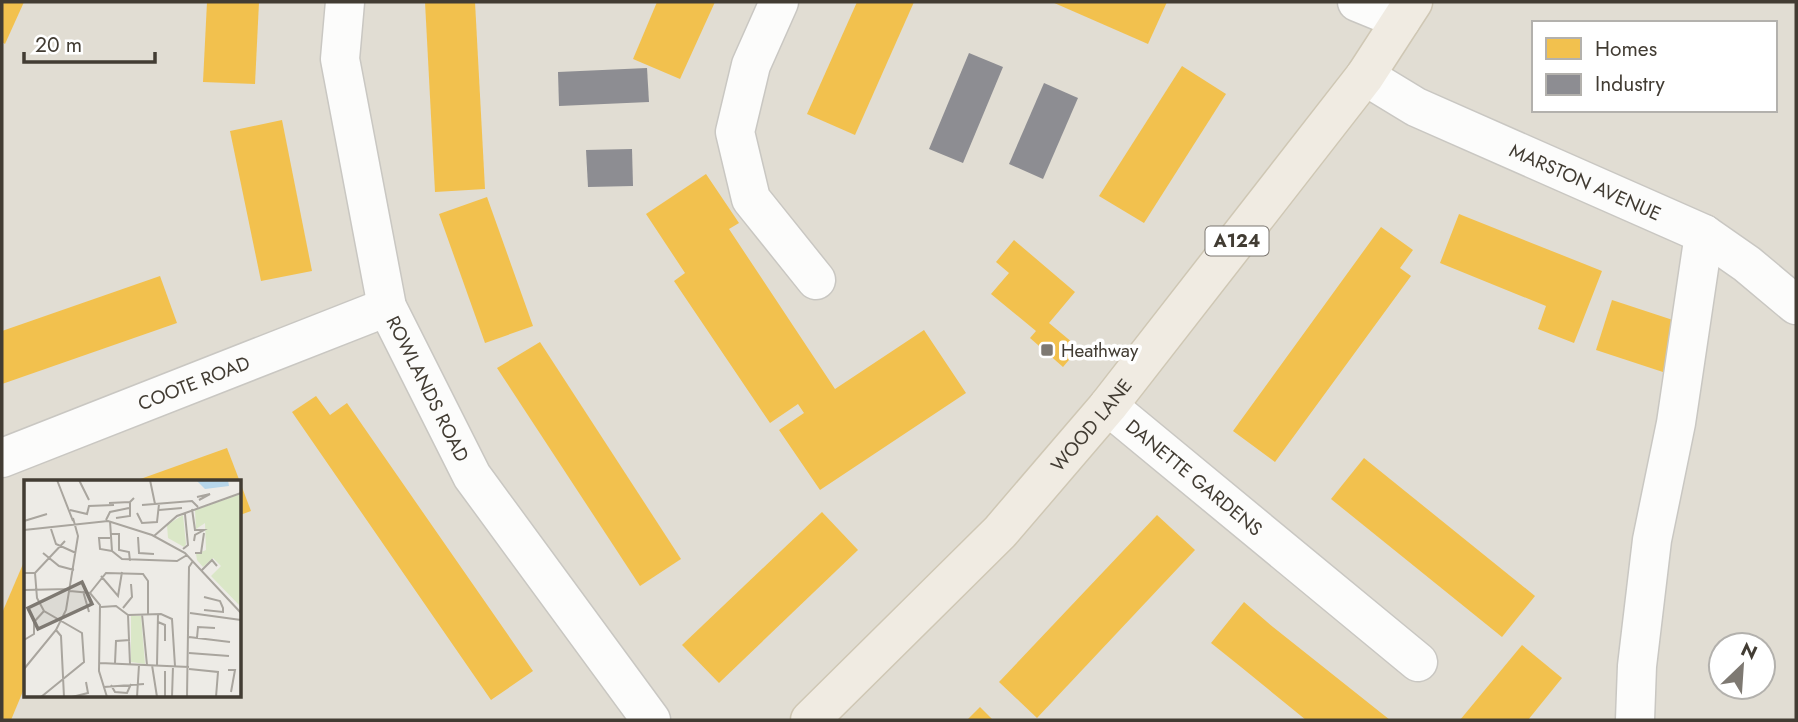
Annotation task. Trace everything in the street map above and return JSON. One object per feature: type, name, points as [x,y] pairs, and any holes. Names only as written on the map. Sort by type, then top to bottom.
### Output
[{"type":"main road","name":"WOOD LANE","points":[[810,720],[1000,532],[1108,406],[1365,76],[1407,11]]},
{"type":"street","name":"ROWLANDS ROAD","points":[[345,2],[340,59],[387,307],[472,477],[651,720]]},
{"type":"street","points":[[779,2],[751,65],[735,132],[751,199],[816,280]]},
{"type":"street","points":[[1357,2],[1407,11]]},
{"type":"street","name":"MARSTON AVENUE","points":[[1365,76],[1416,107],[1704,234],[1748,264],[1796,305]]},
{"type":"street","points":[[1635,720],[1637,666],[1652,540],[1676,423],[1704,234]]},
{"type":"street","name":"COOTE ROAD","points":[[2,458],[387,307]]},
{"type":"street","name":"DANETTE GARDENS","points":[[1108,406],[1418,662]]},
{"type":"shaded area","points":[[2,2],[1796,2],[1796,720],[2,720]]},
{"type":"building: Homes","points":[[2,2],[24,2],[5,44],[2,42]]},
{"type":"building: Homes","points":[[207,2],[259,2],[255,84],[203,82]]},
{"type":"building: Homes","points":[[425,2],[475,2],[485,189],[435,192]]},
{"type":"building: Homes","points":[[657,2],[715,2],[680,79],[633,59]]},
{"type":"building: Homes","points":[[857,2],[914,2],[855,135],[807,114]]},
{"type":"building: Homes","points":[[1052,2],[1167,2],[1148,44]]},
{"type":"building: Homes","points":[[1182,66],[1226,94],[1144,223],[1099,196]]},
{"type":"building: Homes","points":[[282,120],[312,271],[261,281],[230,131]]},
{"type":"building: Homes","points":[[706,174],[739,223],[729,229],[835,389],[924,330],[966,393],[820,490],[779,430],[804,413],[798,404],[770,423],[674,281],[685,273],[646,214]]},
{"type":"building: Homes","points":[[487,197],[533,326],[485,343],[439,214]]},
{"type":"building: Homes","points":[[1459,214],[1602,271],[1574,343],[1538,329],[1546,306],[1440,263]]},
{"type":"building: Homes","points":[[1381,227],[1413,250],[1400,268],[1411,276],[1275,462],[1233,431]]},
{"type":"building: Homes","points":[[1014,240],[1075,292],[1049,323],[1079,348],[1063,367],[1030,338],[1036,331],[991,294],[1009,273],[996,262]]},
{"type":"building: Homes","points":[[160,276],[177,323],[2,384],[2,331]]},
{"type":"building: Homes","points":[[1612,300],[1685,324],[1669,374],[1596,350]]},
{"type":"building: Homes","points":[[540,342],[681,559],[640,586],[497,368]]},
{"type":"building: Homes","points":[[316,396],[330,415],[347,403],[533,671],[491,700],[292,412]]},
{"type":"building: Homes","points":[[227,448],[239,480],[138,480]]},
{"type":"building: Homes","points":[[1364,458],[1535,596],[1502,637],[1331,499]]},
{"type":"building: Homes","points":[[242,487],[251,511],[242,514]]},
{"type":"building: Homes","points":[[822,512],[858,550],[719,683],[682,645]]},
{"type":"building: Homes","points":[[1157,515],[1195,550],[1037,718],[999,682]]},
{"type":"building: Homes","points":[[24,562],[24,689],[11,720],[2,720],[2,613]]},
{"type":"building: Homes","points":[[1244,602],[1390,720],[1306,720],[1211,643]]},
{"type":"building: Homes","points":[[1522,645],[1562,678],[1528,720],[1460,720]]},
{"type":"building: Homes","points":[[980,707],[993,720],[967,720]]},
{"type":"building: Industry","points":[[969,53],[1003,67],[963,163],[929,149]]},
{"type":"building: Industry","points":[[647,68],[649,102],[559,106],[558,72]]},
{"type":"building: Industry","points":[[1044,83],[1078,98],[1043,179],[1009,164]]},
{"type":"building: Industry","points":[[632,149],[633,186],[588,187],[586,150]]},
{"type":"place","name":"Heathway","points":[[1047,350]]}]
